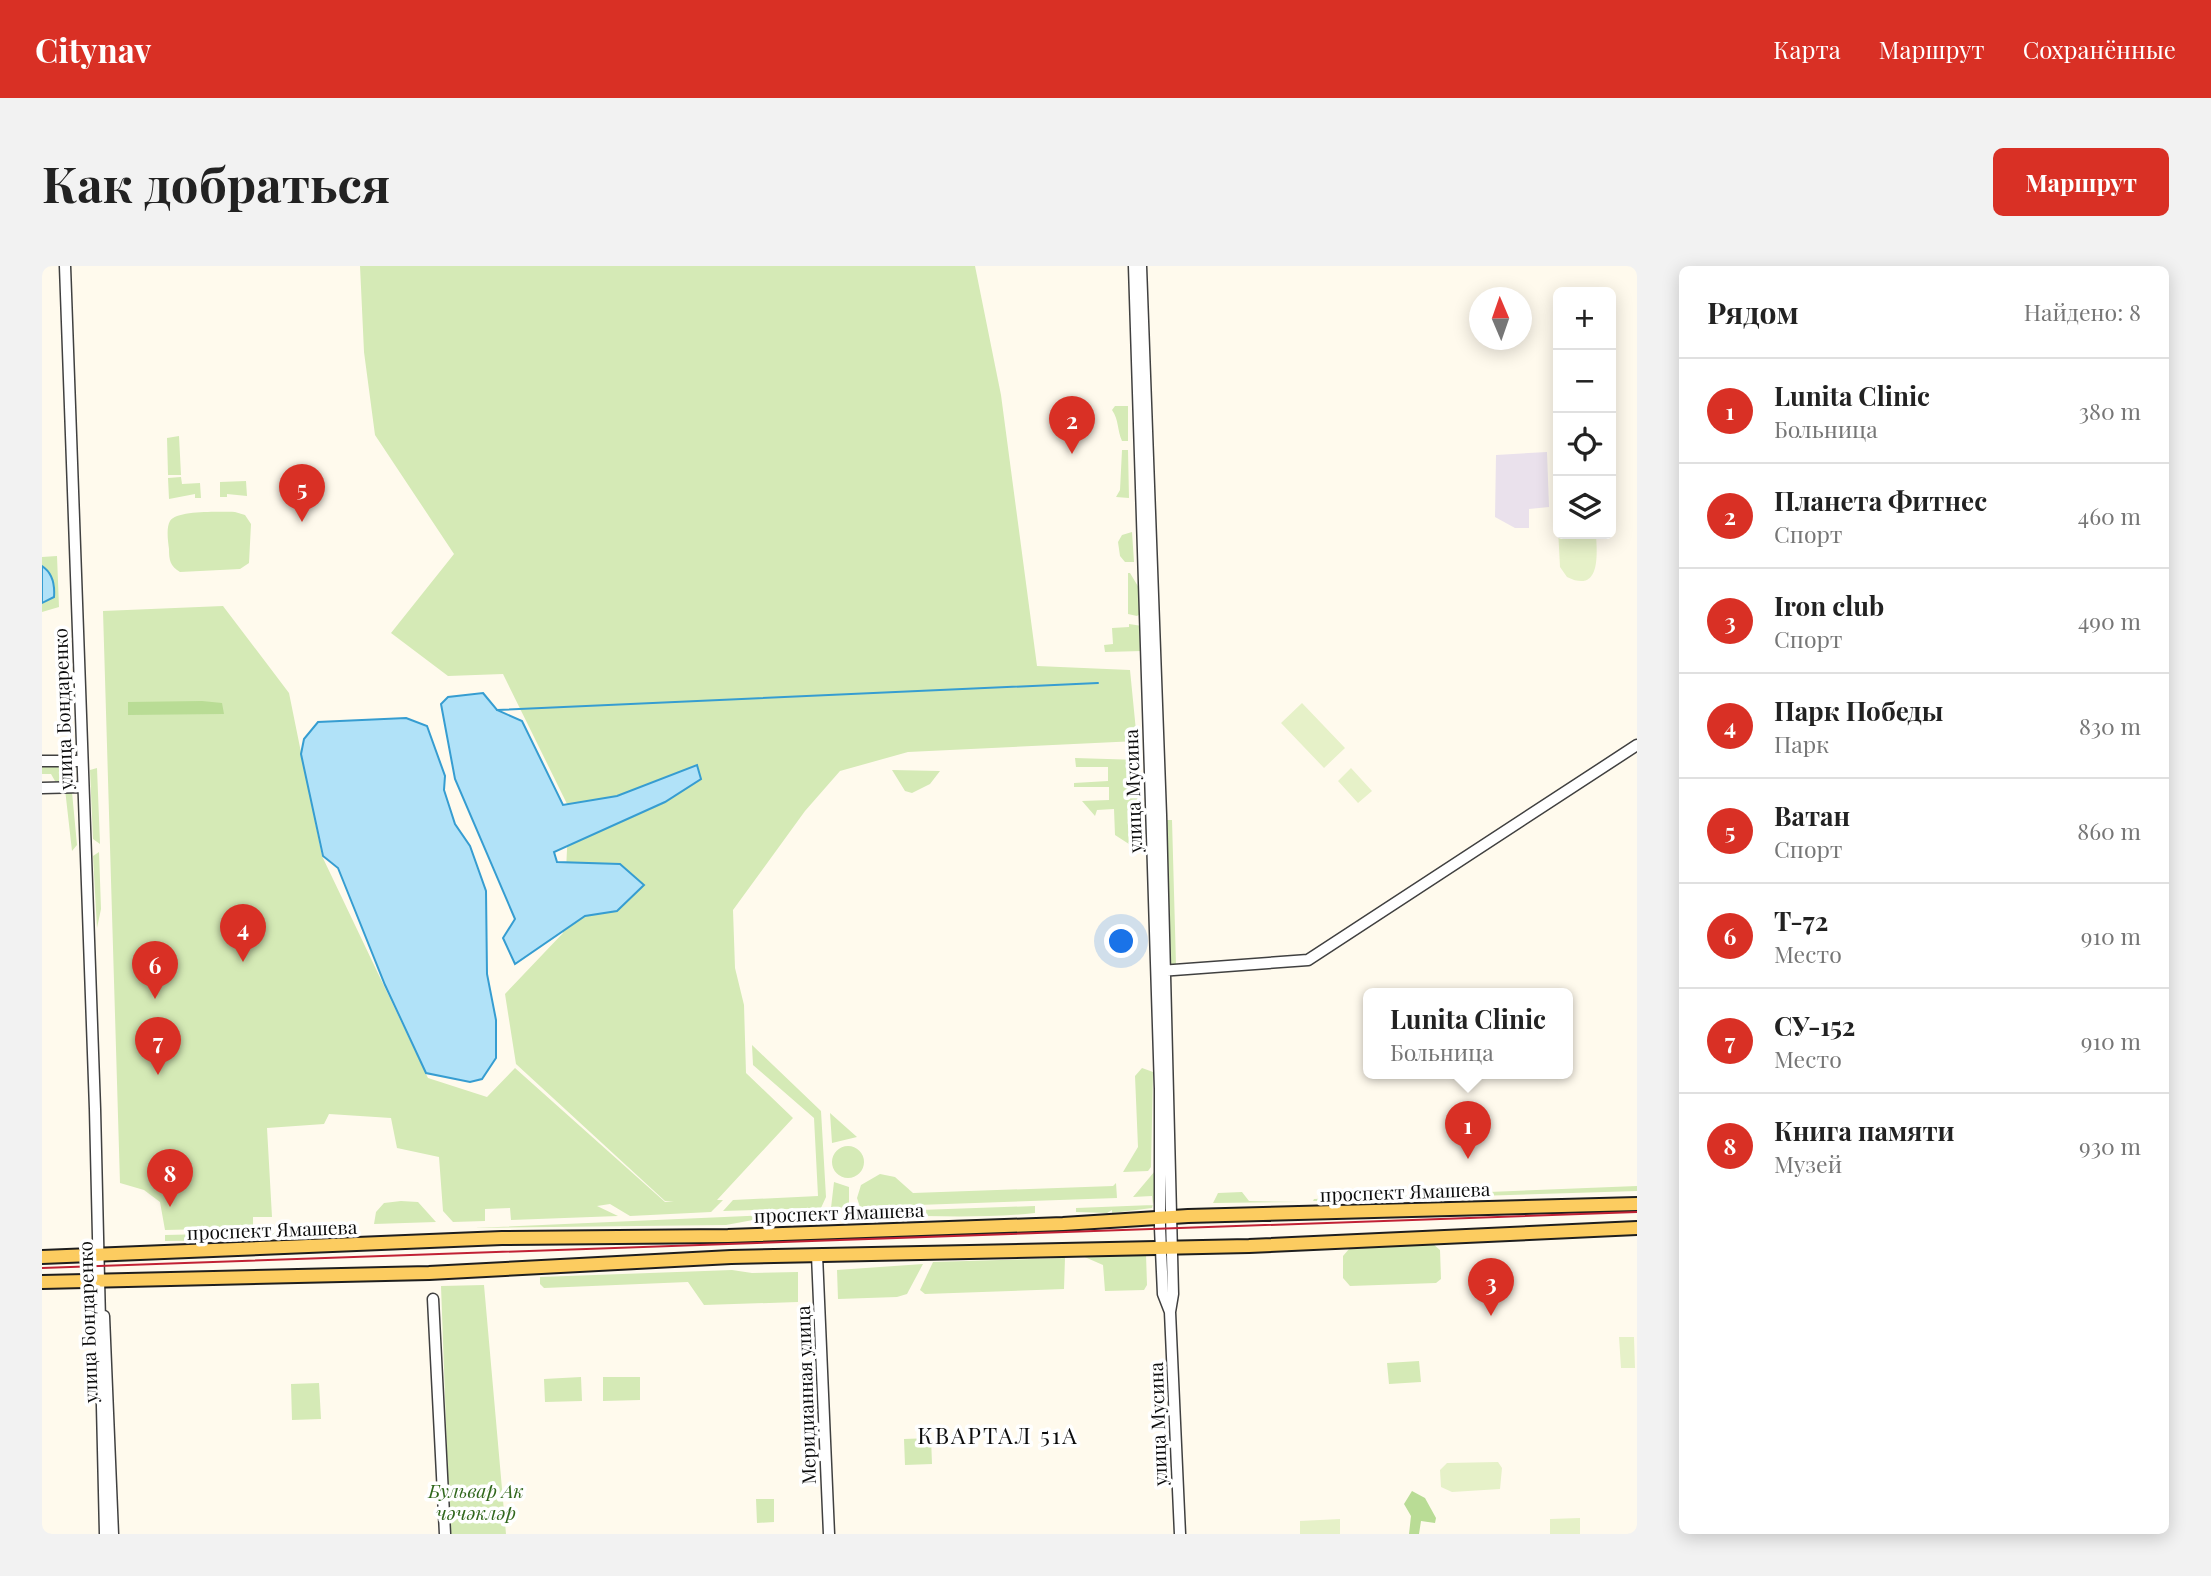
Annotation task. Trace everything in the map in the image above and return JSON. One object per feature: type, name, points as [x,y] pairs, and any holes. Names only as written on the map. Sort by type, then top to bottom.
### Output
[{"type":"main road","name":"проспект Ямашева","points":[[42,1257],[511,1238],[728,1236],[1637,1204]]},
{"type":"main road","points":[[42,1282],[429,1273],[817,1255],[1166,1246],[1637,1228]]},
{"type":"street","name":"улица Бондаренко","points":[[65,266],[100,1255],[113,1534]]},
{"type":"street","name":"улица Мусина","points":[[1134,266],[1160,971]]},
{"type":"street","name":"улица Мусина","points":[[1141,266],[1166,1219],[1163,1297],[1170,1312],[1180,1534]]},
{"type":"street","points":[[1160,971],[1308,960],[1637,745]]},
{"type":"street","points":[[42,761],[82,761]]},
{"type":"street","points":[[42,788],[83,786]]},
{"type":"street","name":"Меридианная улица","points":[[817,1255],[829,1534]]},
{"type":"street","name":"улица Бондаренко","points":[[101,1280],[105,1534]]},
{"type":"street","points":[[433,1299],[446,1534]]},
{"type":"shaded area","points":[[1547,452],[1549,507],[1529,509],[1529,528],[1515,528],[1495,517],[1496,455]]},
{"type":"green space","points":[[360,266],[975,266],[1001,395],[1037,666],[1130,670],[1137,741],[908,752],[840,771],[805,811],[733,910],[735,968],[744,1005],[746,1073],[793,1118],[717,1200],[723,1200],[711,1212],[630,1216],[610,1204],[597,1206],[618,1216],[511,1220],[510,1208],[485,1209],[485,1221],[453,1222],[443,1211],[439,1157],[397,1148],[391,1118],[329,1114],[324,1124],[267,1128],[272,1217],[253,1217],[253,1228],[165,1230],[160,1202],[144,1190],[120,1183],[103,611],[223,606],[289,693],[322,856],[428,1078],[487,1097],[515,1068],[665,1202],[674,1202],[665,1201],[516,1064],[505,994],[563,933],[569,808],[503,674],[448,676],[391,633],[454,554],[375,435],[364,352]]},
{"type":"green space","points":[[1115,406],[1128,406],[1128,441],[1122,441],[1120,437],[1112,410]]},
{"type":"green space","points":[[179,436],[181,475],[168,475],[167,438]]},
{"type":"green space","points":[[1122,450],[1128,450],[1129,498],[1116,497],[1120,490]]},
{"type":"green space","points":[[181,477],[182,484],[200,483],[201,498],[195,498],[195,494],[169,499],[168,478]]},
{"type":"green space","points":[[246,481],[247,496],[227,494],[227,497],[220,497],[220,482]]},
{"type":"green space","points":[[235,512],[245,515],[251,524],[249,563],[240,569],[180,572],[174,567],[169,556],[168,531],[170,521],[174,517],[190,513]]},
{"type":"green space","points":[[1132,532],[1134,562],[1125,562],[1120,556],[1118,542],[1122,535]]},
{"type":"green space","points":[[1558,539],[1596,539],[1595,569],[1586,580],[1578,581],[1567,577],[1560,567]]},
{"type":"green space","points":[[57,556],[59,607],[42,612],[42,557]]},
{"type":"green space","points":[[1128,573],[1142,593],[1140,614],[1137,616],[1128,614]]},
{"type":"green space","points":[[1129,624],[1142,626],[1142,651],[1105,652],[1104,645],[1113,644],[1112,628],[1129,627]]},
{"type":"green space","points":[[128,702],[222,703],[224,714],[128,715]]},
{"type":"green space","points":[[1302,703],[1345,748],[1324,768],[1281,723]]},
{"type":"green space","points":[[1075,758],[1140,760],[1140,845],[1132,846],[1115,835],[1114,809],[1097,810],[1095,816],[1082,801],[1109,800],[1109,787],[1074,787],[1074,783],[1108,781],[1108,767],[1076,767]]},
{"type":"green space","points":[[42,762],[72,765],[69,781],[55,781],[51,774],[42,774]]},
{"type":"green space","points":[[97,768],[100,844],[93,839],[90,770]]},
{"type":"green space","points":[[1351,768],[1372,791],[1358,803],[1338,781]]},
{"type":"green space","points":[[892,770],[940,771],[930,784],[912,793],[905,791]]},
{"type":"green space","points":[[65,789],[72,792],[77,845],[72,851]]},
{"type":"green space","points":[[1165,820],[1172,820],[1176,965],[1169,965]]},
{"type":"green space","points":[[99,852],[101,909],[97,928],[93,856]]},
{"type":"green space","points":[[752,1045],[821,1111],[826,1197],[821,1208],[723,1211],[733,1200],[818,1196],[814,1118],[753,1065]]},
{"type":"green space","points":[[1142,1068],[1153,1072],[1151,1167],[1148,1171],[1123,1172],[1138,1147],[1135,1076]]},
{"type":"green space","points":[[830,1113],[857,1137],[832,1143]]},
{"type":"green space","points":[[848,1146],[859,1151],[864,1162],[859,1173],[848,1178],[837,1173],[832,1162],[837,1151]]},
{"type":"green space","points":[[1155,1171],[1155,1198],[1153,1205],[1152,1196],[1133,1197]]},
{"type":"green space","points":[[880,1174],[895,1177],[913,1193],[1113,1186],[1116,1183],[1117,1198],[860,1207],[857,1198],[861,1185]]},
{"type":"green space","points":[[834,1182],[849,1187],[849,1207],[831,1208]]},
{"type":"green space","points":[[1637,1186],[1637,1191],[1313,1201],[1314,1199]]},
{"type":"green space","points":[[1242,1192],[1249,1201],[1302,1202],[1213,1203],[1218,1193]]},
{"type":"green space","points":[[418,1202],[436,1222],[374,1224],[376,1212],[384,1203]]},
{"type":"green space","points":[[1153,1205],[1152,1208],[1112,1213],[1112,1210],[1107,1213],[1076,1212],[1076,1208]]},
{"type":"green space","points":[[1035,1206],[1035,1213],[994,1216],[868,1216],[864,1212]]},
{"type":"green space","points":[[816,1213],[810,1218],[753,1220],[726,1225],[473,1228]]},
{"type":"green space","points":[[338,1231],[337,1235],[260,1236],[261,1233]]},
{"type":"green space","points":[[253,1233],[249,1240],[165,1241],[165,1235]]},
{"type":"green space","points":[[1433,1244],[1440,1250],[1441,1279],[1436,1283],[1350,1286],[1343,1278],[1343,1256],[1349,1249]]},
{"type":"green space","points":[[1146,1254],[1147,1285],[1144,1290],[1105,1291],[1103,1265],[1080,1255]]},
{"type":"green space","points":[[1065,1258],[1064,1289],[925,1294],[920,1290],[933,1262]]},
{"type":"green space","points":[[923,1264],[907,1294],[897,1297],[838,1299],[837,1270]]},
{"type":"green space","points":[[732,1270],[752,1273],[798,1272],[798,1302],[704,1305],[688,1282],[544,1288],[540,1284],[540,1277]]},
{"type":"green space","name":"Бульвар Ак чәчәкләр","points":[[484,1285],[506,1534],[450,1534],[441,1286]]},
{"type":"green space","points":[[1619,1337],[1634,1337],[1635,1368],[1621,1368]]},
{"type":"green space","points":[[1419,1361],[1421,1382],[1389,1384],[1387,1363]]},
{"type":"green space","points":[[581,1377],[582,1401],[545,1402],[544,1379]]},
{"type":"green space","points":[[603,1377],[640,1377],[640,1400],[603,1401]]},
{"type":"green space","points":[[319,1383],[321,1419],[292,1420],[291,1384]]},
{"type":"green space","points":[[931,1438],[932,1464],[905,1465],[904,1439]]},
{"type":"green space","points":[[1498,1462],[1502,1468],[1500,1489],[1452,1492],[1441,1487],[1440,1470],[1447,1463]]},
{"type":"green space","points":[[1412,1491],[1425,1498],[1436,1518],[1435,1523],[1421,1521],[1419,1534],[1409,1534],[1411,1516],[1404,1504]]},
{"type":"green space","points":[[756,1499],[774,1499],[774,1522],[757,1523]]},
{"type":"green space","points":[[1580,1518],[1580,1534],[1550,1534],[1550,1519]]},
{"type":"green space","points":[[1340,1519],[1340,1534],[1300,1534],[1300,1521]]},
{"type":"water","points":[[42,566],[51,575],[54,597],[42,603]]},
{"type":"water","points":[[483,693],[497,710],[522,721],[563,805],[617,796],[697,765],[701,779],[665,802],[554,852],[557,862],[620,864],[644,885],[617,911],[585,916],[515,964],[503,938],[515,919],[455,779],[441,704],[448,697]]},
{"type":"water","points":[[406,718],[427,726],[445,776],[444,790],[455,824],[470,846],[486,891],[487,974],[496,1020],[496,1058],[482,1079],[470,1082],[426,1073],[385,985],[338,868],[323,856],[301,754],[304,739],[318,722]]},
{"type":"waterway","points":[[497,710],[1098,683]]},
{"type":"tram line","points":[[42,1268],[1637,1212]]},
{"type":"place","name":"Планета Фитнес","points":[[1072,454]]},
{"type":"place","name":"Ватан","points":[[302,522]]},
{"type":"place","name":"Парк Победы","points":[[243,962]]},
{"type":"place","name":"Т-72","points":[[155,999]]},
{"type":"place","name":"СУ-152","points":[[158,1075]]},
{"type":"place","name":"Lunita Clinic","points":[[1468,1159]]},
{"type":"place","name":"Книга памяти","points":[[170,1207]]},
{"type":"place","name":"Iron club","points":[[1491,1316]]},
{"type":"district","name":"КВАРТАЛ 51А","points":[[998,1436]]}]
